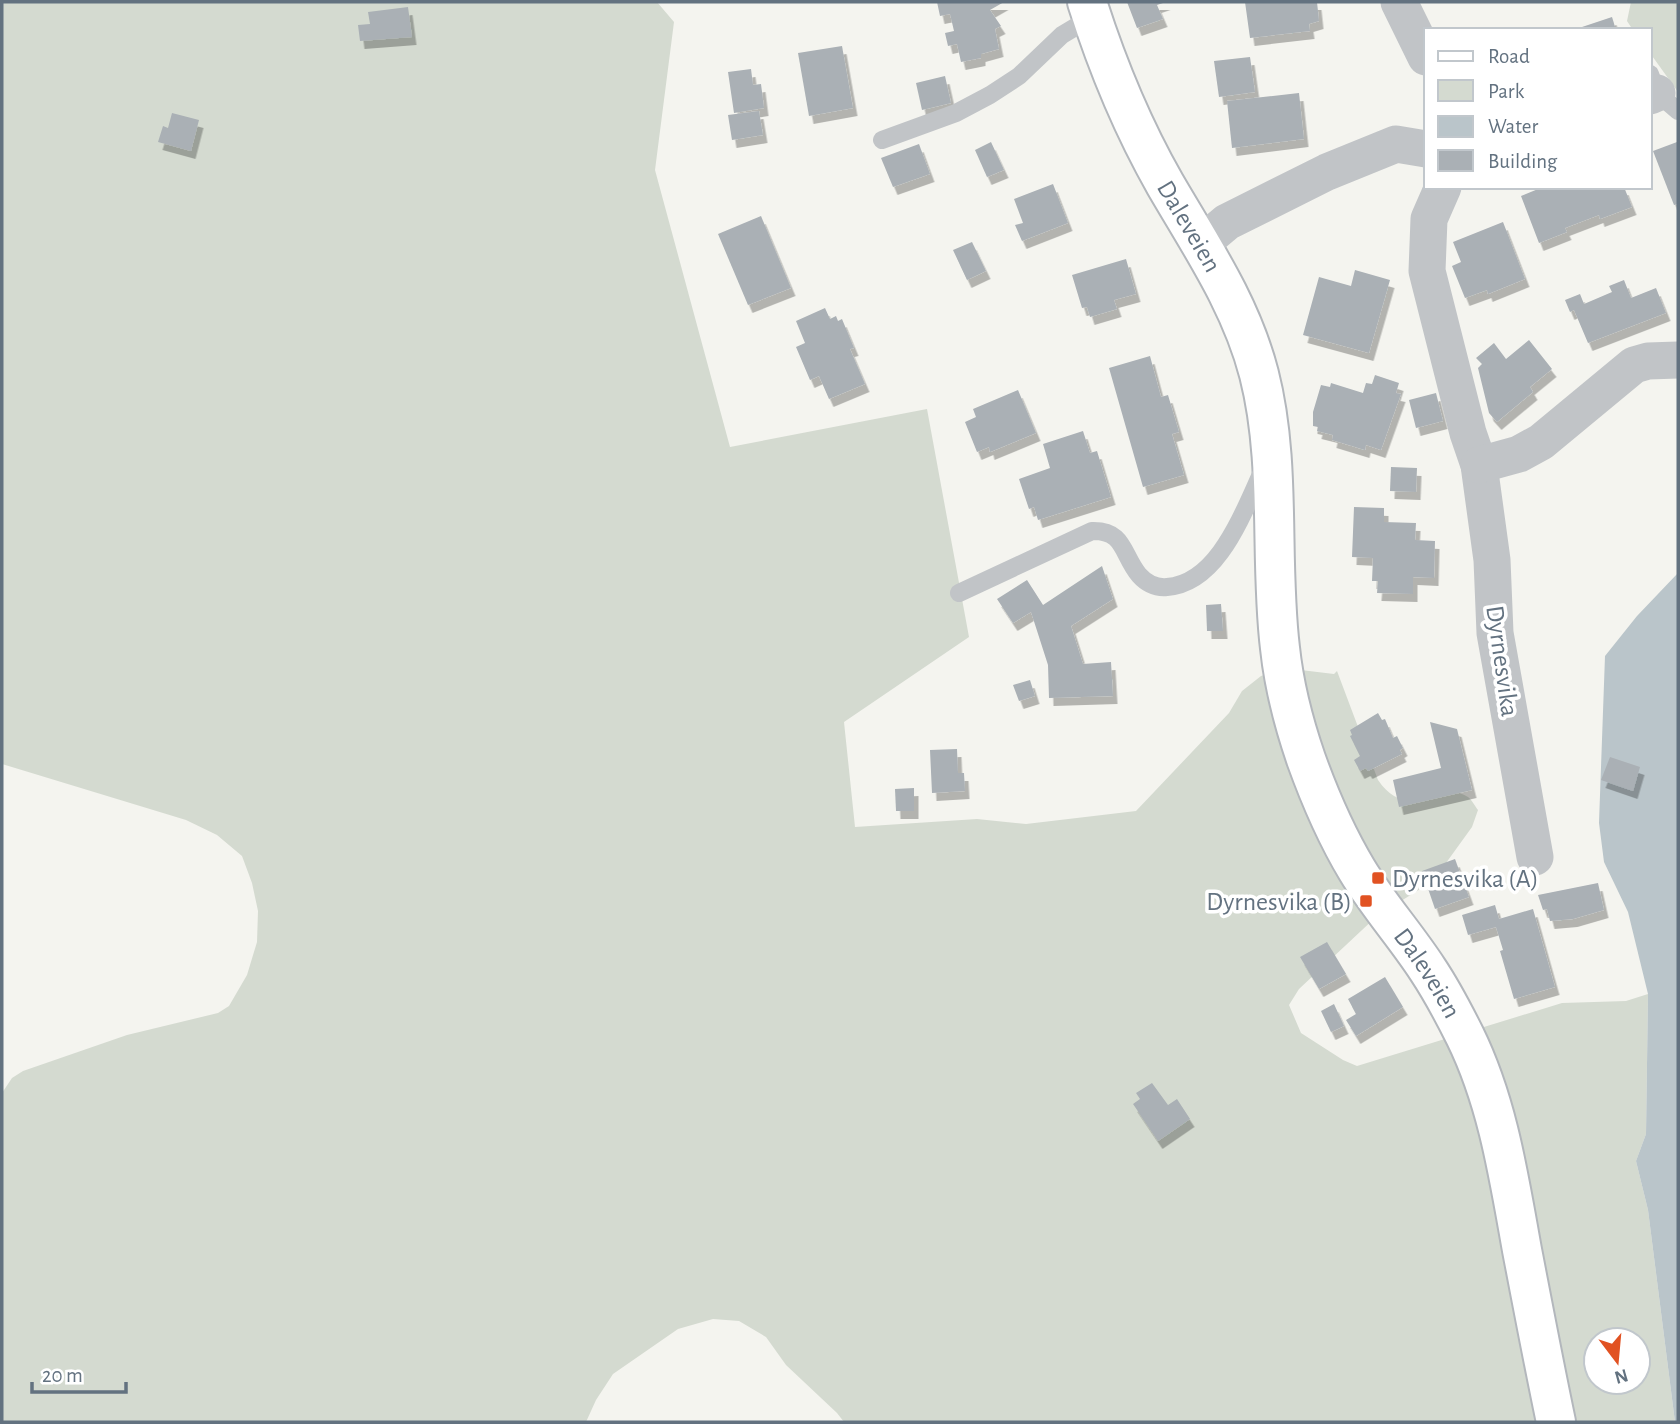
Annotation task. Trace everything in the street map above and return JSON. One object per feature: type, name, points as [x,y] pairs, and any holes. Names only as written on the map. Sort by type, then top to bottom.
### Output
[{"type":"main road","name":"Daleveien","points":[[1089,10],[1130,116],[1232,299],[1248,338],[1260,377],[1270,455],[1280,648],[1290,707],[1333,827],[1358,873],[1442,992],[1467,1040],[1486,1090],[1509,1180],[1556,1422]]},
{"type":"street","points":[[1405,3],[1424,52]]},
{"type":"street","points":[[1202,243],[1227,222],[1327,172],[1395,144],[1424,149]]},
{"type":"street","name":"Dyrnesvika","points":[[1442,189],[1429,219],[1427,271],[1468,433],[1479,465],[1492,560],[1495,634],[1535,857]]},
{"type":"street","points":[[1479,465],[1519,454],[1541,442],[1634,365],[1648,361],[1678,360]]},
{"type":"lane","points":[[882,140],[956,113],[990,95],[1019,76],[1089,10]]},
{"type":"lane","points":[[959,593],[1092,531],[1107,532],[1115,537],[1137,573],[1147,583],[1161,588],[1178,586],[1197,577],[1221,553],[1270,455]]},
{"type":"green space","points":[[2,2],[657,2],[674,22],[655,170],[730,447],[927,409],[969,637],[844,722],[855,827],[977,819],[1026,824],[1136,811],[1229,713],[1242,691],[1261,676],[1284,668],[1334,674],[1337,671],[1378,780],[1390,793],[1401,799],[1412,800],[1457,793],[1468,797],[1478,810],[1472,827],[1433,881],[1377,916],[1299,989],[1289,1005],[1301,1033],[1357,1066],[1562,1003],[1626,1001],[1648,994],[1646,1134],[1636,1161],[1648,1210],[1675,1422],[844,1422],[786,1365],[766,1337],[739,1321],[713,1319],[678,1329],[613,1374],[586,1422],[2,1422],[2,1093],[12,1078],[23,1071],[127,1035],[218,1013],[229,1006],[247,975],[257,942],[258,911],[242,856],[217,835],[186,820],[2,764]]},
{"type":"green space","points":[[1631,2],[1678,2],[1678,92],[1652,56],[1652,28],[1632,28],[1627,21]]},
{"type":"water","points":[[1678,573],[1678,1422],[1675,1422],[1648,1210],[1636,1161],[1646,1134],[1648,994],[1628,912],[1604,862],[1599,823],[1605,656],[1637,616]]},
{"type":"building","points":[[937,2],[1004,2],[990,10],[1001,26],[995,29],[999,49],[981,54],[981,58],[961,62],[957,44],[948,46],[945,33],[954,31],[950,14],[940,16]]},
{"type":"building","points":[[1127,2],[1166,2],[1157,5],[1163,19],[1137,28]]},
{"type":"building","points":[[1245,2],[1317,2],[1319,21],[1309,24],[1310,31],[1250,38]]},
{"type":"building","points":[[408,7],[412,37],[360,41],[358,25],[370,24],[368,12]]},
{"type":"building","points":[[1612,17],[1615,28],[1579,28]]},
{"type":"building","points":[[842,46],[853,108],[809,116],[798,53]]},
{"type":"building","points":[[1250,57],[1255,92],[1219,97],[1214,61]]},
{"type":"building","points":[[751,69],[753,85],[761,84],[764,108],[734,113],[728,72]]},
{"type":"building","points":[[945,76],[951,103],[922,110],[916,83]]},
{"type":"building","points":[[1299,93],[1304,139],[1232,148],[1227,101]]},
{"type":"building","points":[[759,111],[763,135],[732,140],[728,115]]},
{"type":"building","points":[[172,113],[199,120],[191,151],[158,142],[163,126],[168,128]]},
{"type":"building","points":[[991,142],[1004,170],[987,177],[975,150]]},
{"type":"building","points":[[1677,142],[1678,204],[1674,205],[1653,151]]},
{"type":"building","points":[[919,144],[930,174],[893,187],[881,158]]},
{"type":"building","points":[[1053,184],[1068,223],[1022,241],[1015,225],[1023,223],[1014,199]]},
{"type":"building","points":[[1538,189],[1625,189],[1632,207],[1600,219],[1599,215],[1565,228],[1567,232],[1539,243],[1521,196]]},
{"type":"building","points":[[761,216],[791,288],[748,305],[718,234]]},
{"type":"building","points":[[1503,222],[1525,279],[1488,294],[1487,290],[1465,298],[1452,266],[1461,262],[1453,242]]},
{"type":"building","points":[[972,242],[986,271],[967,280],[953,250]]},
{"type":"building","points":[[1126,259],[1136,294],[1114,300],[1117,309],[1090,317],[1087,307],[1082,308],[1072,275]]},
{"type":"building","points":[[1355,270],[1390,280],[1369,353],[1303,335],[1319,277],[1351,286]]},
{"type":"building","points":[[1624,280],[1631,298],[1656,288],[1666,313],[1588,343],[1574,310],[1570,312],[1565,300],[1580,294],[1584,304],[1612,292],[1609,286]]},
{"type":"building","points":[[825,308],[830,319],[836,316],[838,321],[842,319],[854,348],[850,349],[865,384],[829,399],[819,376],[810,380],[796,347],[805,343],[796,321]]},
{"type":"building","points":[[1529,340],[1552,369],[1530,387],[1533,392],[1497,422],[1489,413],[1478,368],[1482,364],[1476,358],[1494,343],[1506,359]]},
{"type":"building","points":[[1150,356],[1161,397],[1168,395],[1179,432],[1172,434],[1184,475],[1143,487],[1109,368]]},
{"type":"building","points":[[1375,375],[1399,383],[1396,393],[1401,394],[1381,450],[1366,445],[1365,450],[1332,440],[1333,435],[1317,431],[1318,427],[1313,426],[1313,412],[1321,385],[1330,387],[1331,383],[1363,393],[1366,383],[1372,384]]},
{"type":"building","points":[[1018,390],[1036,433],[990,452],[989,447],[977,452],[965,422],[976,417],[973,409]]},
{"type":"building","points":[[1436,393],[1443,421],[1416,428],[1409,400]]},
{"type":"building","points":[[1083,431],[1090,453],[1097,451],[1111,497],[1038,520],[1034,507],[1029,509],[1019,479],[1050,468],[1043,444]]},
{"type":"building","points":[[1391,467],[1417,468],[1416,492],[1390,491]]},
{"type":"building","points":[[1354,507],[1384,508],[1384,522],[1416,523],[1415,540],[1435,541],[1434,578],[1413,577],[1413,594],[1377,593],[1378,581],[1372,581],[1373,558],[1352,557]]},
{"type":"building","points":[[1102,566],[1113,599],[1071,626],[1083,664],[1111,662],[1113,696],[1049,698],[1048,665],[1031,612],[1013,623],[997,599],[1027,580],[1043,605]]},
{"type":"building","points":[[1221,604],[1223,631],[1207,631],[1206,605]]},
{"type":"building","points":[[1030,680],[1035,696],[1019,701],[1013,685]]},
{"type":"building","points":[[1378,713],[1382,720],[1385,719],[1393,738],[1397,736],[1403,748],[1400,750],[1402,754],[1368,771],[1366,768],[1360,771],[1354,760],[1360,756],[1350,736],[1350,730]]},
{"type":"building","points":[[1430,722],[1457,729],[1472,790],[1399,807],[1393,780],[1441,768]]},
{"type":"building","points":[[957,749],[958,773],[964,773],[965,791],[932,793],[930,750]]},
{"type":"building","points":[[1610,757],[1640,767],[1633,791],[1601,780]]},
{"type":"building","points":[[914,788],[914,811],[896,811],[895,789]]},
{"type":"building","points":[[1455,859],[1469,897],[1435,909],[1422,871]]},
{"type":"building","points":[[1598,883],[1604,910],[1573,919],[1550,921],[1547,909],[1543,910],[1538,895]]},
{"type":"building","points":[[1495,905],[1499,919],[1533,909],[1555,987],[1514,999],[1496,927],[1468,935],[1462,915]]},
{"type":"building","points":[[1327,942],[1346,974],[1319,989],[1300,957]]},
{"type":"building","points":[[1385,977],[1403,1007],[1356,1036],[1346,1020],[1356,1014],[1348,999]]},
{"type":"building","points":[[1334,1004],[1344,1026],[1331,1032],[1321,1011]]},
{"type":"building","points":[[1152,1083],[1168,1105],[1177,1099],[1190,1119],[1158,1141],[1133,1104],[1140,1099],[1136,1093]]},
{"type":"place","name":"Dyrnesvika (A)","points":[[1378,878]]},
{"type":"place","name":"Dyrnesvika (B)","points":[[1366,901]]}]
